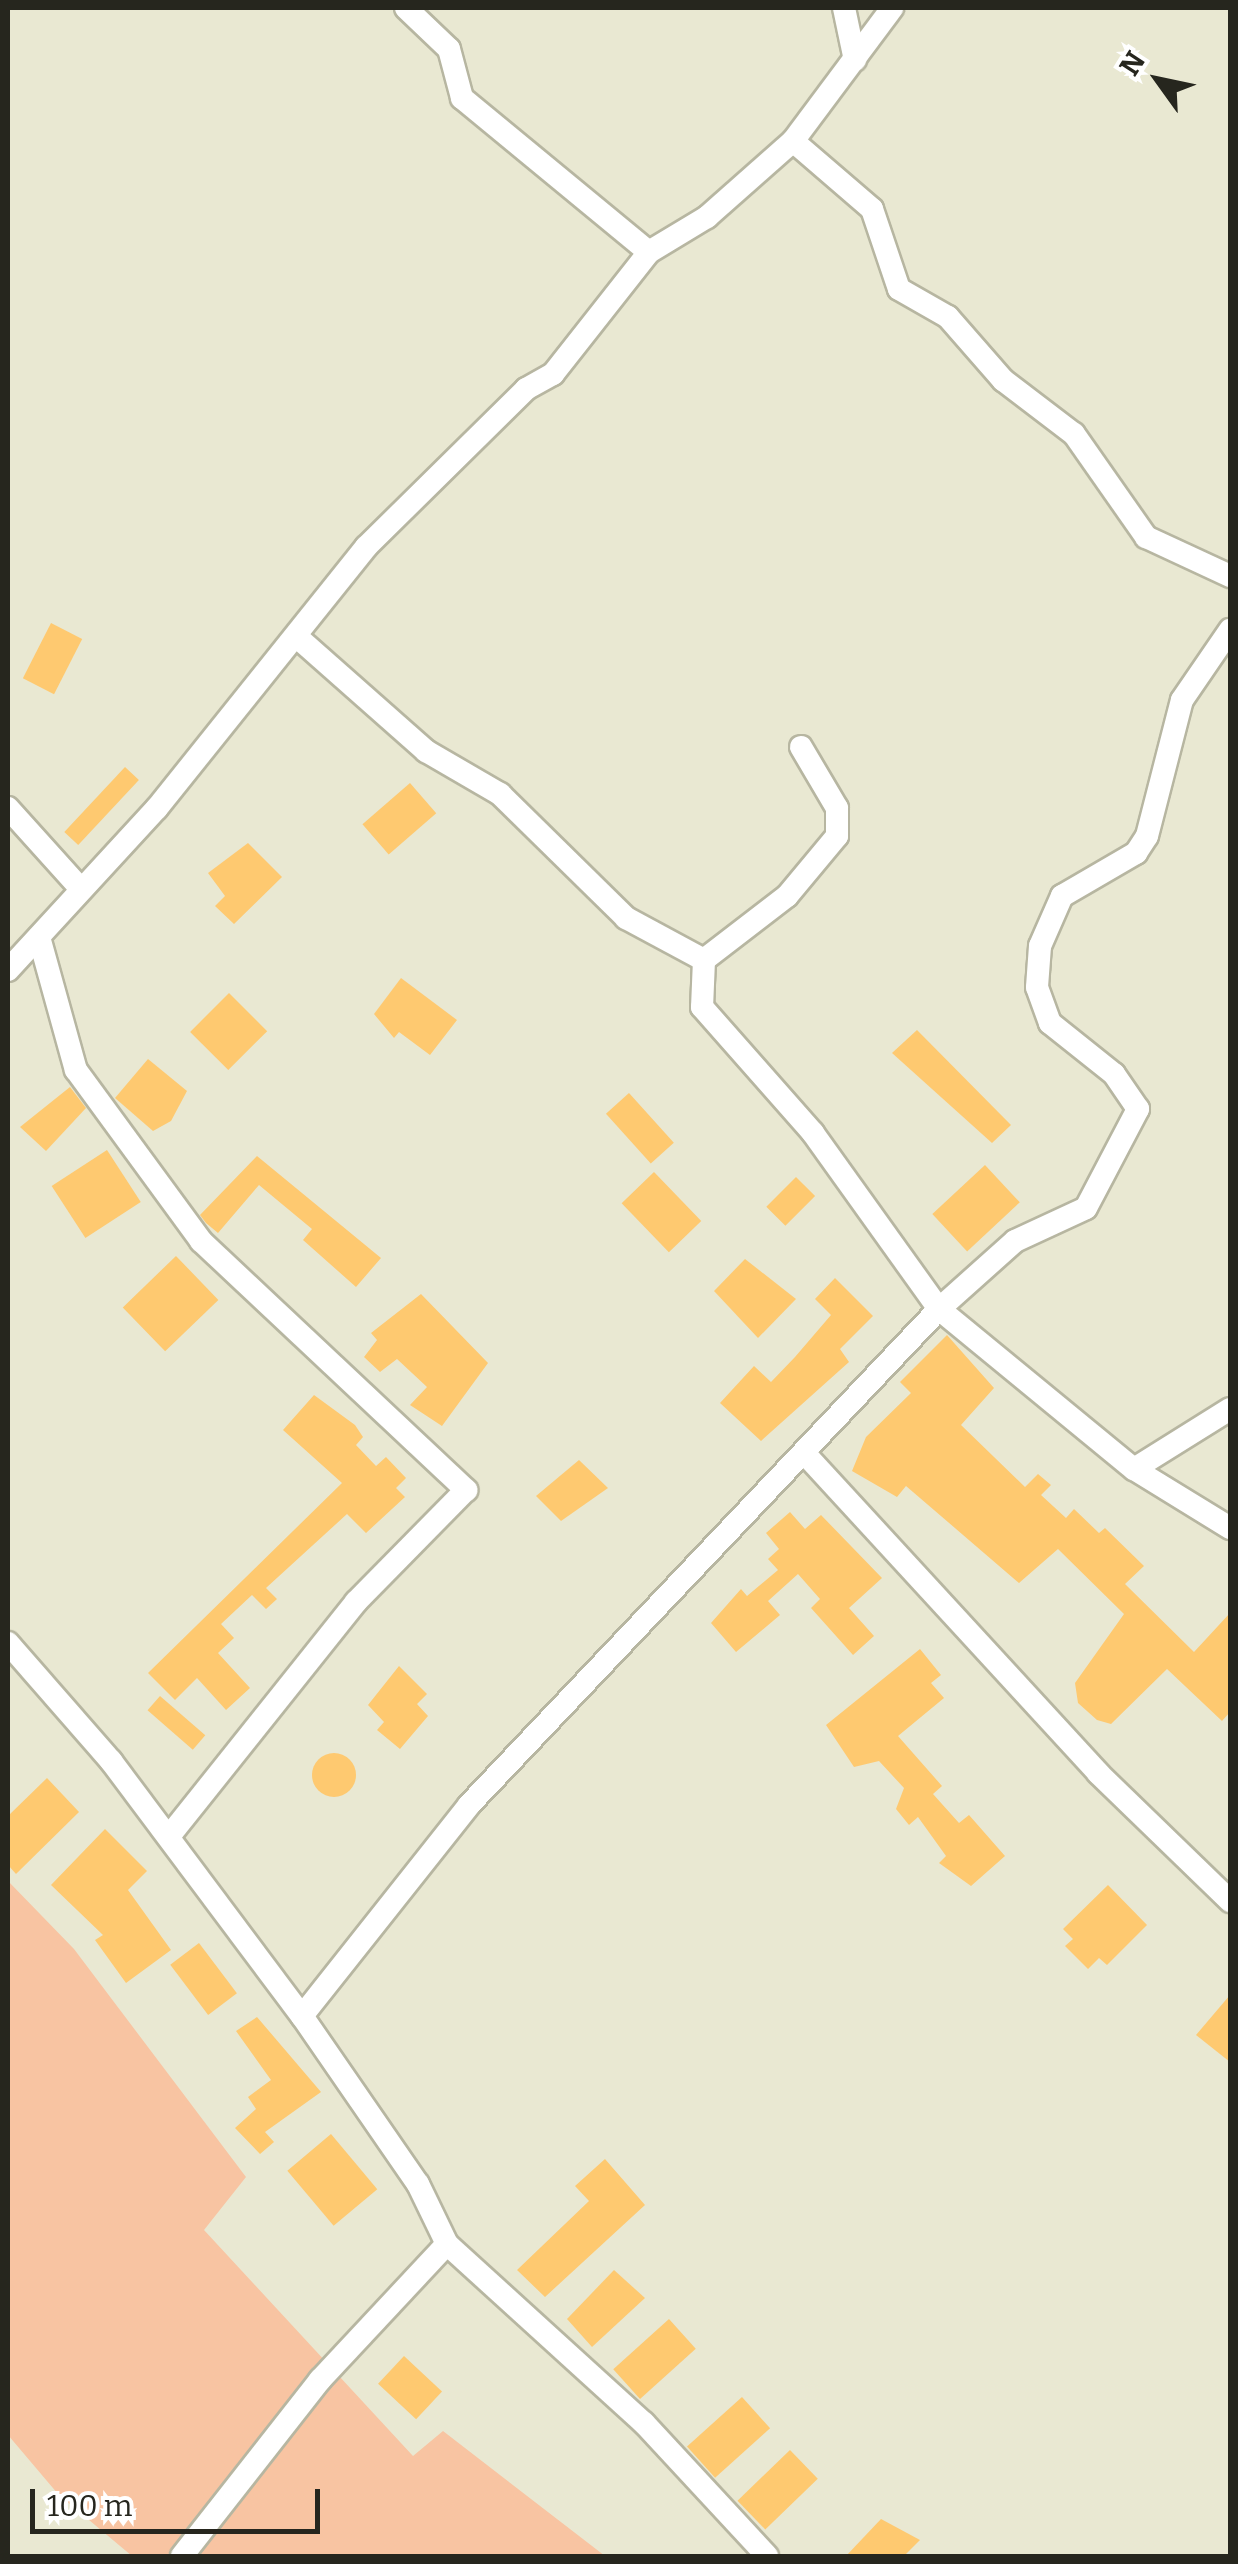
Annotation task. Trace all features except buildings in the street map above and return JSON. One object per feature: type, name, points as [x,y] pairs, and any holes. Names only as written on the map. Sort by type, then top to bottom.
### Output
[{"type":"street","points":[[406,8],[449,48],[462,98],[649,252]]},
{"type":"street","points":[[844,8],[854,60]]},
{"type":"street","points":[[8,970],[81,889],[393,518],[526,389],[553,374],[649,252],[707,217],[793,141],[892,8]]},
{"type":"street","points":[[793,141],[872,208],[900,289],[948,317],[1003,380],[1074,434],[1146,537],[1230,576]]},
{"type":"street","points":[[302,2016],[469,1804],[806,1455],[939,1309],[1015,1241],[1086,1208],[1135,1129],[1132,1094],[1041,1008],[1040,946],[1062,896],[1136,853],[1146,836],[1182,700],[1230,630]]},
{"type":"street","points":[[296,636],[426,750],[515,807],[626,918],[704,960]]},
{"type":"street","points":[[801,747],[837,808],[837,836],[787,896],[704,960],[700,989],[712,1024],[813,1133],[939,1309],[1134,1469],[1230,1528]]},
{"type":"street","points":[[8,808],[81,889]]},
{"type":"street","points":[[38,937],[76,1070],[201,1241],[466,1490],[356,1602],[169,1836]]},
{"type":"street","points":[[1134,1469],[1230,1410]]},
{"type":"street","points":[[806,1455],[1098,1774],[1230,1901]]},
{"type":"street","points":[[8,1643],[169,1836],[302,2016],[418,2184],[447,2244],[644,2422],[767,2556]]},
{"type":"street","points":[[182,2556],[320,2380],[447,2244]]},
{"type":"shaded area","points":[[8,1881],[74,1949],[246,2177],[204,2230],[413,2456],[443,2431],[605,2556],[132,2556],[58,2494],[8,2435]]}]
